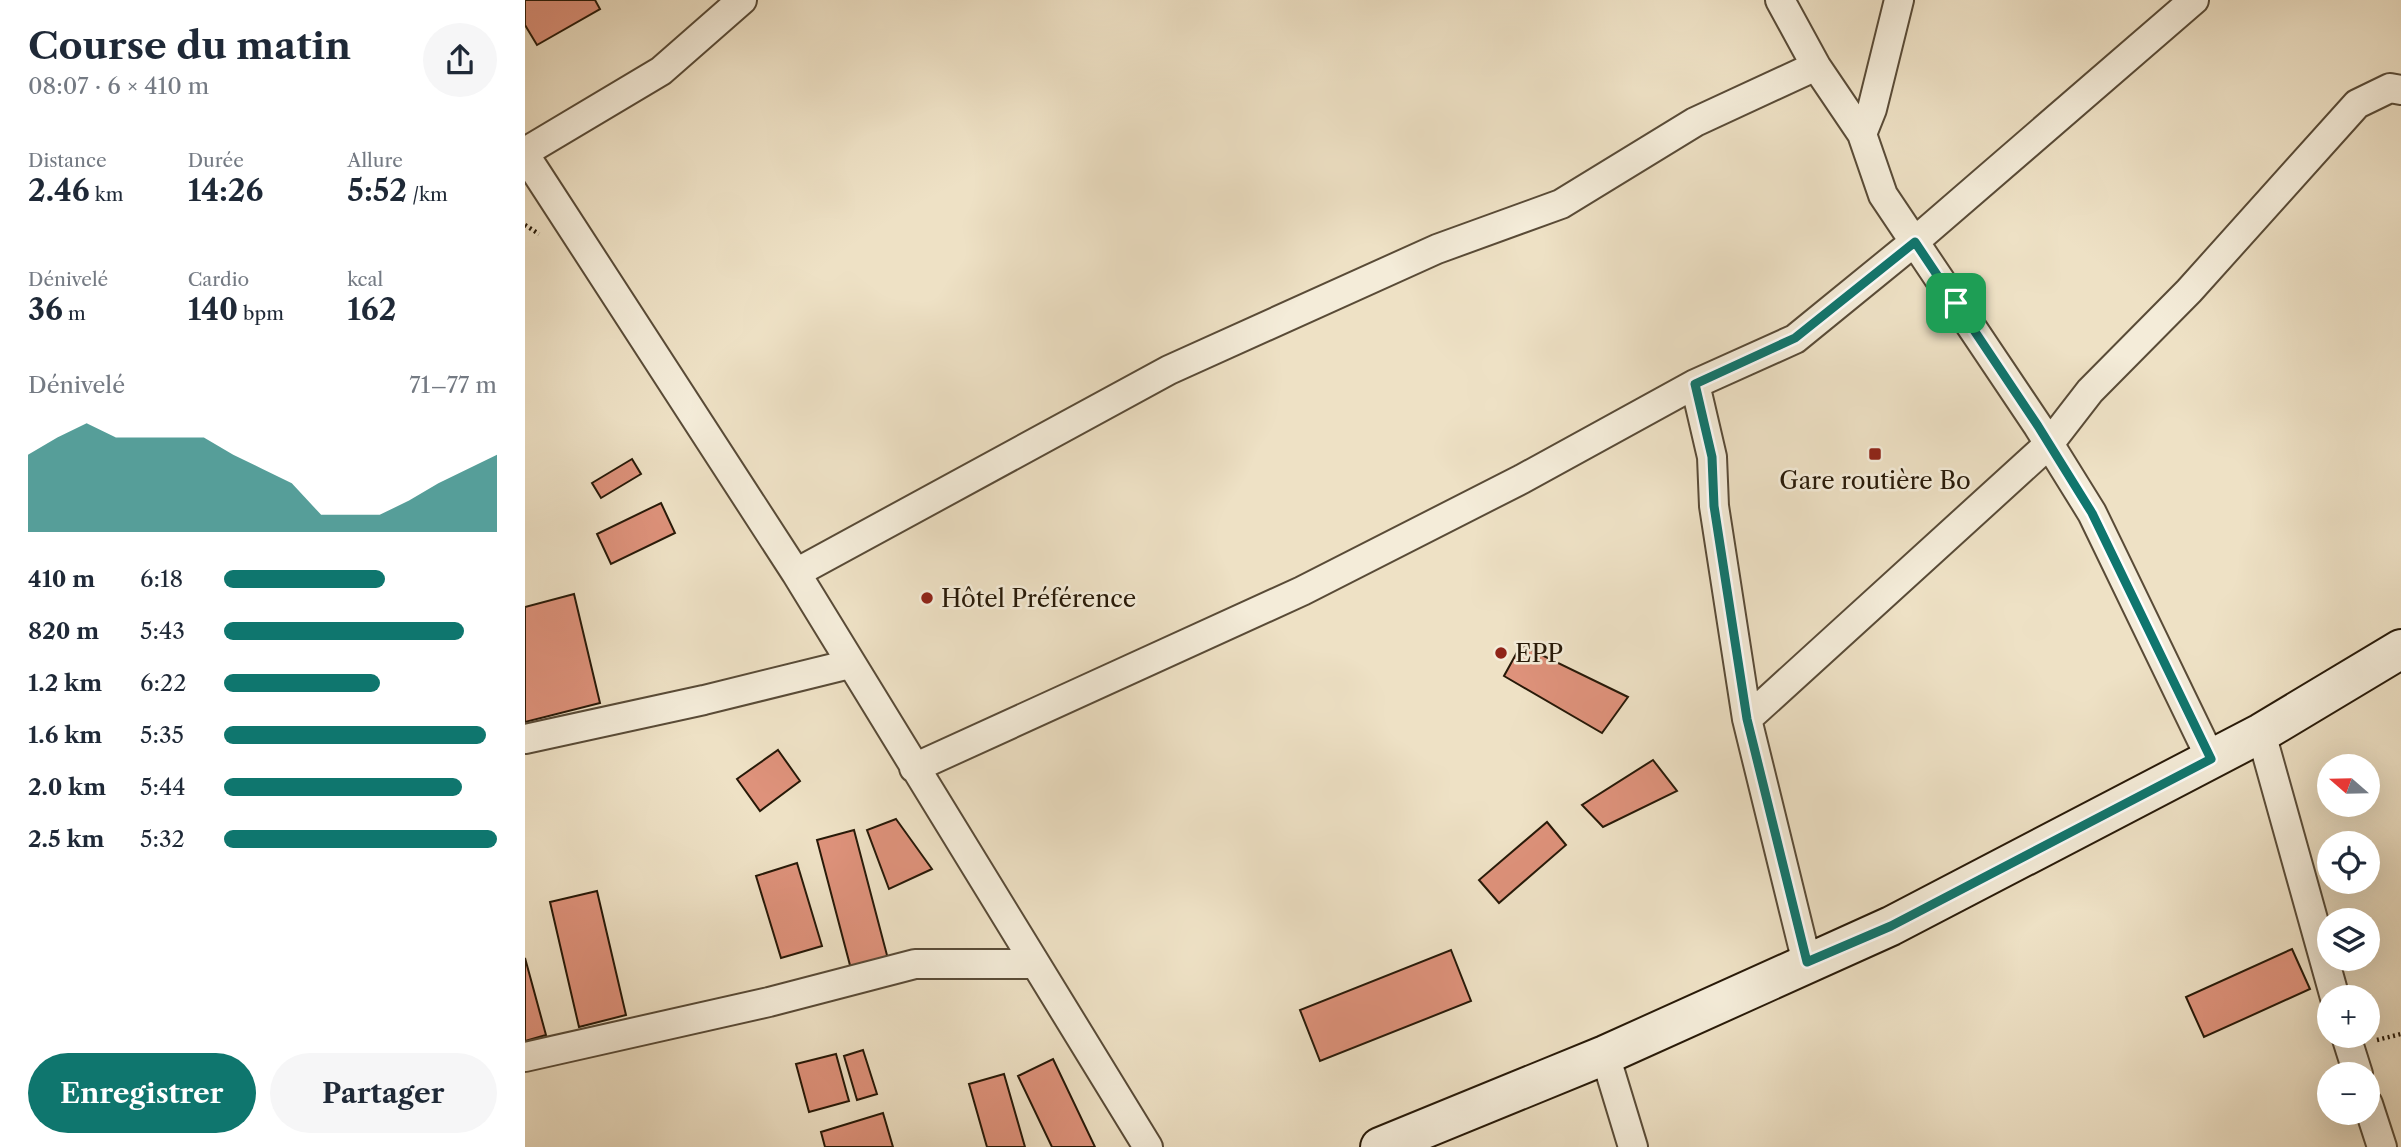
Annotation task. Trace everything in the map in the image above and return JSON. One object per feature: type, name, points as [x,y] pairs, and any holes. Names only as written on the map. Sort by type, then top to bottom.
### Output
[{"type":"main road","points":[[1380,1147],[1605,1055],[1891,926],[2261,733],[2401,649]]},
{"type":"street","points":[[742,0],[661,71],[525,154],[796,573],[1148,1147]]},
{"type":"street","points":[[1780,0],[1816,66],[1862,134],[1883,195],[2092,513],[2211,759]]},
{"type":"street","points":[[1862,134],[1872,109],[1899,0]]},
{"type":"street","points":[[914,768],[1302,591],[1523,479],[1695,384],[1795,338],[1915,242],[2194,0]]},
{"type":"street","points":[[796,573],[1170,370],[1437,249],[1562,204],[1695,122],[1816,66]]},
{"type":"street","points":[[1747,719],[2049,444],[2090,391],[2189,291],[2357,104],[2390,88],[2401,90]]},
{"type":"street","points":[[1695,384],[1712,457],[1714,506],[1747,719],[1807,962]]},
{"type":"street","points":[[525,738],[704,700],[850,664]]},
{"type":"street","points":[[2261,733],[2331,985]]},
{"type":"street","points":[[525,1057],[769,1002],[915,964],[1035,964]]},
{"type":"street","points":[[1605,1055],[1633,1147]]},
{"type":"street","points":[[2375,1125],[2382,1147]]},
{"type":"building","points":[[525,0],[595,0],[600,9],[537,45],[525,25]]},
{"type":"building","points":[[632,459],[641,474],[601,498],[592,483]]},
{"type":"building","points":[[661,503],[675,533],[611,564],[597,534]]},
{"type":"building","points":[[574,594],[600,703],[525,722],[525,607]]},
{"type":"building","points":[[1521,645],[1628,697],[1602,733],[1504,676]]},
{"type":"building","points":[[778,750],[800,781],[760,811],[737,779]]},
{"type":"building","points":[[1653,760],[1677,791],[1603,827],[1582,805]]},
{"type":"building","points":[[896,819],[932,869],[889,889],[867,830]]},
{"type":"building","points":[[1547,822],[1566,845],[1499,903],[1479,880]]},
{"type":"building","points":[[854,830],[888,959],[851,969],[817,840]]},
{"type":"building","points":[[797,863],[822,946],[781,958],[756,876]]},
{"type":"building","points":[[597,891],[626,1015],[579,1027],[550,902]]},
{"type":"building","points":[[2292,949],[2310,989],[2204,1037],[2186,997]]},
{"type":"building","points":[[1451,950],[1471,1001],[1320,1061],[1300,1010]]},
{"type":"building","points":[[525,958],[546,1035],[525,1041]]},
{"type":"building","points":[[863,1050],[877,1094],[857,1100],[844,1056]]},
{"type":"building","points":[[836,1054],[849,1101],[809,1112],[796,1064]]},
{"type":"building","points":[[1053,1059],[1095,1147],[1052,1147],[1018,1076]]},
{"type":"building","points":[[1004,1074],[1025,1147],[987,1147],[969,1084]]},
{"type":"building","points":[[883,1113],[893,1147],[825,1147],[821,1132]]},
{"type":"place","name":"Gare routière Bo","points":[[1875,454]]},
{"type":"place","name":"Hôtel Préférence","points":[[927,598]]},
{"type":"place","name":"EPP","points":[[1501,653]]},
{"type":"route","points":[[1915,242],[1956,303],[2092,513],[2211,759],[1891,926],[1807,962],[1747,719],[1714,506],[1712,457],[1695,384],[1795,338],[1915,242]]}]
